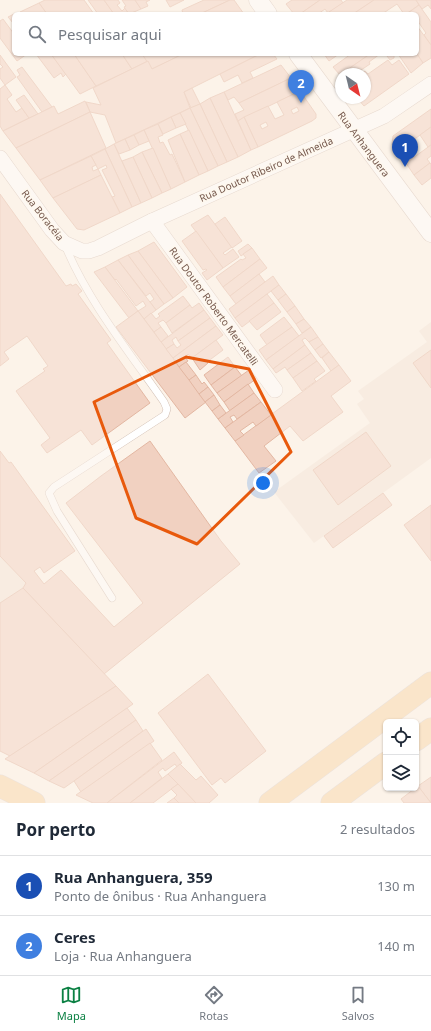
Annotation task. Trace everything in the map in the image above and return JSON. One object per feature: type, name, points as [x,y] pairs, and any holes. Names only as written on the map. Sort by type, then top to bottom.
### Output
[{"type":"main road","points":[[270,803],[431,683]]},
{"type":"main road","points":[[419,738],[431,729]]},
{"type":"main road","points":[[332,803],[383,765]]},
{"type":"main road","points":[[0,786],[34,803]]},
{"type":"street","points":[[258,0],[267,12]]},
{"type":"street","name":"Rua Anhanguera","points":[[299,56],[431,233]]},
{"type":"street","name":"Rua Doutor Ribeiro de Almeida","points":[[98,248],[152,221],[384,116],[431,84]]},
{"type":"street","name":"Rua Boracéia","points":[[0,158],[52,230],[64,243],[82,251],[98,248]]},
{"type":"street","name":"Rua Doutor Roberto Mercatelli","points":[[152,221],[275,390]]},
{"type":"lane","points":[[64,243],[83,283],[164,402],[167,409],[165,415],[54,487],[49,493],[57,511],[112,598]]},
{"type":"highlighted area","points":[[186,357],[249,369],[291,452],[197,544],[136,518],[94,402]]},
{"type":"shaded area","points":[[431,322],[431,458],[314,543],[274,492],[370,423],[357,404],[364,399],[358,391],[427,342],[419,331]]},
{"type":"shaded area","points":[[0,555],[26,583],[23,588],[0,603]]},
{"type":"building","points":[[45,0],[84,0],[93,12],[46,12],[39,3]]},
{"type":"building","points":[[88,0],[104,0],[113,12],[97,12]]},
{"type":"building","points":[[104,0],[118,0],[120,3],[117,5],[122,11],[125,8],[128,12],[113,12]]},
{"type":"building","points":[[122,0],[135,0],[141,9],[134,12],[128,12],[124,7],[126,6]]},
{"type":"building","points":[[135,0],[150,0],[146,2],[148,6],[141,9]]},
{"type":"building","points":[[166,0],[184,0],[170,7]]},
{"type":"building","points":[[204,0],[230,0],[204,12],[182,12],[182,10]]},
{"type":"building","points":[[230,0],[234,0],[243,12],[204,12]]},
{"type":"building","points":[[292,0],[320,0],[303,12],[292,12],[286,4]]},
{"type":"building","points":[[320,0],[341,0],[343,3],[330,12],[327,12],[325,9],[321,12],[303,12]]},
{"type":"building","points":[[347,0],[374,0],[356,12],[329,12]]},
{"type":"building","points":[[374,0],[416,0],[419,5],[409,12],[403,12],[397,4],[385,12],[356,12]]},
{"type":"building","points":[[416,0],[431,0],[431,9],[428,5],[422,9]]},
{"type":"building","points":[[39,3],[46,12],[20,12]]},
{"type":"building","points":[[419,5],[431,22],[431,45],[424,35],[426,33],[419,23],[419,12],[409,12]]},
{"type":"building","points":[[12,15],[12,22],[8,17]]},
{"type":"building","points":[[3,19],[12,31],[12,54],[0,38],[0,21]]},
{"type":"building","points":[[419,29],[431,45],[431,58],[423,63],[418,56]]},
{"type":"building","points":[[0,55],[16,77],[5,85],[0,78],[0,69],[3,67],[0,64]]},
{"type":"building","points":[[13,56],[24,56],[17,61]]},
{"type":"building","points":[[38,56],[52,56],[66,74],[63,77],[61,73],[54,78]]},
{"type":"building","points":[[52,56],[75,56],[96,86],[80,94]]},
{"type":"building","points":[[75,56],[123,56],[132,69],[96,86]]},
{"type":"building","points":[[123,56],[144,56],[148,61],[132,69]]},
{"type":"building","points":[[143,56],[179,56],[152,69]]},
{"type":"building","points":[[179,56],[256,56],[184,92],[190,108],[116,143],[105,115],[90,112],[86,102],[101,105],[93,88],[148,61],[152,69]]},
{"type":"building","points":[[256,56],[275,56],[277,59],[250,72],[253,78],[242,83],[238,75],[224,82],[220,74]]},
{"type":"building","points":[[325,56],[336,56],[329,61]]},
{"type":"building","points":[[348,56],[367,56],[350,68],[335,68],[335,69],[333,67]]},
{"type":"building","points":[[367,56],[377,56],[369,62],[370,64],[364,68],[350,68]]},
{"type":"building","points":[[387,56],[394,56],[394,58],[390,60]]},
{"type":"building","points":[[399,56],[418,56],[423,63],[411,73]]},
{"type":"building","points":[[388,60],[392,65],[399,60],[409,74],[371,101],[371,72]]},
{"type":"building","points":[[281,65],[291,78],[239,103],[234,97],[228,100],[224,92]]},
{"type":"building","points":[[22,67],[52,107],[42,112],[17,77],[20,75],[17,70]]},
{"type":"building","points":[[291,78],[300,91],[238,121],[235,114],[244,110],[239,103]]},
{"type":"building","points":[[5,85],[12,95],[7,99],[16,112],[22,108],[29,118],[3,131],[0,126],[0,89]]},
{"type":"building","points":[[192,88],[200,104],[191,108],[184,92]]},
{"type":"building","points":[[300,91],[316,114],[316,118],[258,147],[244,117],[268,106],[275,119],[284,115],[277,102]],"holes":[[[297,107],[299,111],[293,114],[291,110]],[[266,122],[268,126],[262,129],[260,125]]]},
{"type":"building","points":[[224,92],[251,150],[238,157],[210,98]]},
{"type":"building","points":[[24,95],[38,114],[29,118],[16,100]]},
{"type":"building","points":[[210,98],[238,157],[227,162],[200,104]]},
{"type":"building","points":[[85,101],[90,112],[16,148],[3,131],[54,106],[58,114]]},
{"type":"building","points":[[200,104],[227,162],[218,166],[190,108]]},
{"type":"building","points":[[190,108],[218,166],[208,171],[180,113]]},
{"type":"building","points":[[431,109],[431,127],[397,152],[392,145],[393,136]]},
{"type":"building","points":[[90,112],[106,148],[40,180],[16,148]]},
{"type":"building","points":[[180,113],[186,124],[176,128],[171,117]]},
{"type":"building","points":[[171,117],[176,128],[163,134],[158,124]]},
{"type":"building","points":[[244,117],[258,147],[251,150],[238,121]]},
{"type":"building","points":[[158,124],[163,135],[158,137],[160,143],[163,142],[170,155],[172,154],[185,182],[171,189],[144,130]]},
{"type":"building","points":[[431,127],[431,145],[428,147],[420,135]]},
{"type":"building","points":[[144,130],[149,141],[139,145],[134,135]]},
{"type":"building","points":[[189,130],[208,171],[199,175],[180,134]]},
{"type":"building","points":[[180,134],[199,175],[185,182],[168,140]]},
{"type":"building","points":[[134,135],[139,145],[130,150],[125,139]]},
{"type":"building","points":[[125,139],[130,150],[119,154],[114,144]]},
{"type":"building","points":[[114,144],[141,203],[132,207],[105,149]]},
{"type":"building","points":[[431,145],[431,156],[427,159],[430,163],[414,175],[406,163]]},
{"type":"building","points":[[153,148],[171,189],[162,193],[142,152]]},
{"type":"building","points":[[105,149],[132,207],[120,213],[112,197],[115,196],[102,170],[107,168],[106,165],[98,169],[91,156]]},
{"type":"building","points":[[142,152],[162,193],[152,198],[133,157]]},
{"type":"building","points":[[91,156],[96,165],[92,167],[93,171],[98,169],[101,175],[53,198],[40,180]]},
{"type":"building","points":[[133,157],[152,198],[141,203],[122,161]]},
{"type":"building","points":[[430,163],[431,178],[422,185],[414,175]]},
{"type":"building","points":[[101,175],[120,213],[84,230],[77,229],[53,198]]},
{"type":"building","points":[[0,194],[66,286],[76,284],[82,291],[78,294],[111,340],[107,343],[150,403],[92,445],[81,430],[47,453],[41,445],[50,438],[16,391],[45,371],[43,369],[48,366],[27,336],[4,352],[9,359],[0,366]]},
{"type":"building","points":[[208,215],[232,247],[223,253],[225,255],[233,249],[239,257],[223,268],[191,225]]},
{"type":"building","points":[[225,217],[242,241],[232,248],[215,224]]},
{"type":"building","points":[[196,231],[223,268],[207,280],[202,273],[207,270],[203,270],[182,241]]},
{"type":"building","points":[[154,242],[187,287],[173,298],[138,251]]},
{"type":"building","points":[[248,244],[252,248],[241,256],[238,251]]},
{"type":"building","points":[[252,248],[260,259],[223,287],[216,277],[241,259],[246,258],[243,254]]},
{"type":"building","points":[[138,251],[173,298],[164,304],[128,255]]},
{"type":"building","points":[[128,255],[164,304],[156,310],[150,302],[154,299],[150,293],[146,296],[118,260]]},
{"type":"building","points":[[260,259],[267,268],[230,296],[223,287]]},
{"type":"building","points":[[118,260],[156,310],[144,319],[138,311],[146,306],[143,301],[136,306],[105,267]]},
{"type":"building","points":[[105,267],[138,311],[129,318],[94,272]]},
{"type":"building","points":[[259,274],[265,282],[236,304],[230,296]]},
{"type":"building","points":[[273,276],[279,285],[235,318],[229,309]]},
{"type":"building","points":[[279,285],[286,294],[278,300],[271,291]]},
{"type":"building","points":[[267,294],[274,303],[242,327],[235,318]]},
{"type":"building","points":[[286,294],[295,306],[287,312],[278,300]]},
{"type":"building","points":[[183,296],[190,305],[166,323],[163,320],[158,323],[161,327],[154,332],[144,319],[151,313],[156,319],[160,316],[158,314]]},
{"type":"building","points":[[199,303],[204,310],[172,333],[166,323],[190,305],[192,308]]},
{"type":"building","points":[[274,303],[281,312],[257,330],[249,321]]},
{"type":"building","points":[[295,306],[304,319],[296,324],[287,312]]},
{"type":"building","points":[[204,310],[210,318],[178,341],[176,337],[172,340],[174,344],[166,349],[161,342]]},
{"type":"building","points":[[138,311],[206,402],[185,418],[116,327]]},
{"type":"building","points":[[284,317],[292,327],[267,345],[260,335]]},
{"type":"building","points":[[210,318],[216,326],[173,358],[166,349],[174,344],[177,348],[181,345],[178,341]]},
{"type":"building","points":[[304,319],[311,327],[302,333],[296,324]]},
{"type":"building","points":[[216,326],[223,335],[192,358],[188,354],[185,357],[188,361],[179,367],[173,358]]},
{"type":"building","points":[[161,327],[168,336],[161,342],[154,332]]},
{"type":"building","points":[[292,327],[299,336],[266,360],[259,350]]},
{"type":"building","points":[[311,327],[318,337],[309,342],[305,338],[302,340],[305,345],[273,369],[266,360]]},
{"type":"building","points":[[318,337],[323,344],[315,350],[309,342]]},
{"type":"building","points":[[216,340],[223,350],[207,362],[208,363],[200,370],[192,358]]},
{"type":"building","points":[[323,344],[329,352],[321,358],[315,350]]},
{"type":"building","points":[[305,345],[311,353],[287,370],[285,367],[276,373],[273,369]]},
{"type":"building","points":[[431,350],[431,388],[413,363]]},
{"type":"building","points":[[329,352],[339,365],[331,371],[322,358]]},
{"type":"building","points":[[311,353],[317,361],[293,378],[287,370]]},
{"type":"building","points":[[228,357],[235,367],[211,385],[204,375]]},
{"type":"building","points":[[317,361],[325,371],[314,379],[316,381],[302,391],[293,378]]},
{"type":"building","points":[[186,362],[196,375],[189,380],[179,367]]},
{"type":"building","points":[[339,365],[351,381],[331,396],[343,412],[303,441],[290,426],[264,446],[276,461],[259,473],[235,441]]},
{"type":"building","points":[[235,367],[242,376],[217,393],[211,385]]},
{"type":"building","points":[[249,370],[256,379],[224,402],[217,393]]},
{"type":"building","points":[[196,375],[202,384],[204,382],[208,387],[199,394],[189,380]]},
{"type":"building","points":[[248,384],[254,393],[230,411],[224,402]]},
{"type":"building","points":[[208,387],[214,395],[205,402],[199,394]]},
{"type":"building","points":[[254,393],[261,402],[237,419],[234,415],[230,417],[233,422],[225,428],[218,419]]},
{"type":"building","points":[[214,395],[220,405],[212,411],[205,402]]},
{"type":"building","points":[[261,402],[271,415],[256,426],[253,422],[240,431],[244,435],[235,441],[225,428]]},
{"type":"building","points":[[220,405],[226,413],[218,419],[212,411]]},
{"type":"building","points":[[366,432],[391,466],[338,505],[313,470]]},
{"type":"building","points":[[150,441],[221,541],[240,564],[104,674],[23,588],[26,583],[0,556],[0,451],[9,463],[11,462],[75,551],[44,573],[40,567],[34,571],[44,584],[61,570],[114,627],[143,603],[66,503]]},
{"type":"building","points":[[383,493],[392,505],[333,548],[324,536]]},
{"type":"building","points":[[431,505],[431,561],[404,525]]},
{"type":"building","points":[[23,588],[116,686],[10,756],[0,751],[0,603]]},
{"type":"building","points":[[208,674],[266,751],[225,783],[221,778],[212,785],[158,713]]},
{"type":"building","points":[[116,686],[133,704],[34,773],[5,759]]},
{"type":"building","points":[[127,708],[136,720],[49,781],[34,773]]},
{"type":"building","points":[[136,720],[143,731],[74,781],[64,788],[49,781]]},
{"type":"building","points":[[146,729],[154,741],[81,792],[74,781]]},
{"type":"building","points":[[150,743],[162,760],[107,803],[93,803],[76,795]]},
{"type":"building","points":[[174,752],[182,763],[177,767],[175,764],[165,771],[163,768],[158,772],[162,778],[130,803],[107,803]]},
{"type":"building","points":[[180,764],[196,780],[201,776],[218,795],[209,803],[196,803],[168,774]]},
{"type":"building","points":[[168,774],[178,784],[153,803],[130,803]]},
{"type":"building","points":[[431,777],[431,803],[419,787],[419,785]]},
{"type":"building","points":[[178,784],[196,803],[179,803],[174,798],[177,795],[171,789]]},
{"type":"building","points":[[419,787],[431,803],[404,803],[401,799],[411,791],[419,791]]},
{"type":"building","points":[[174,798],[179,803],[167,803]]},
{"type":"place","name":"Ceres","points":[[301,103]]},
{"type":"place","name":"Rua Anhanguera, 359","points":[[405,167]]}]
